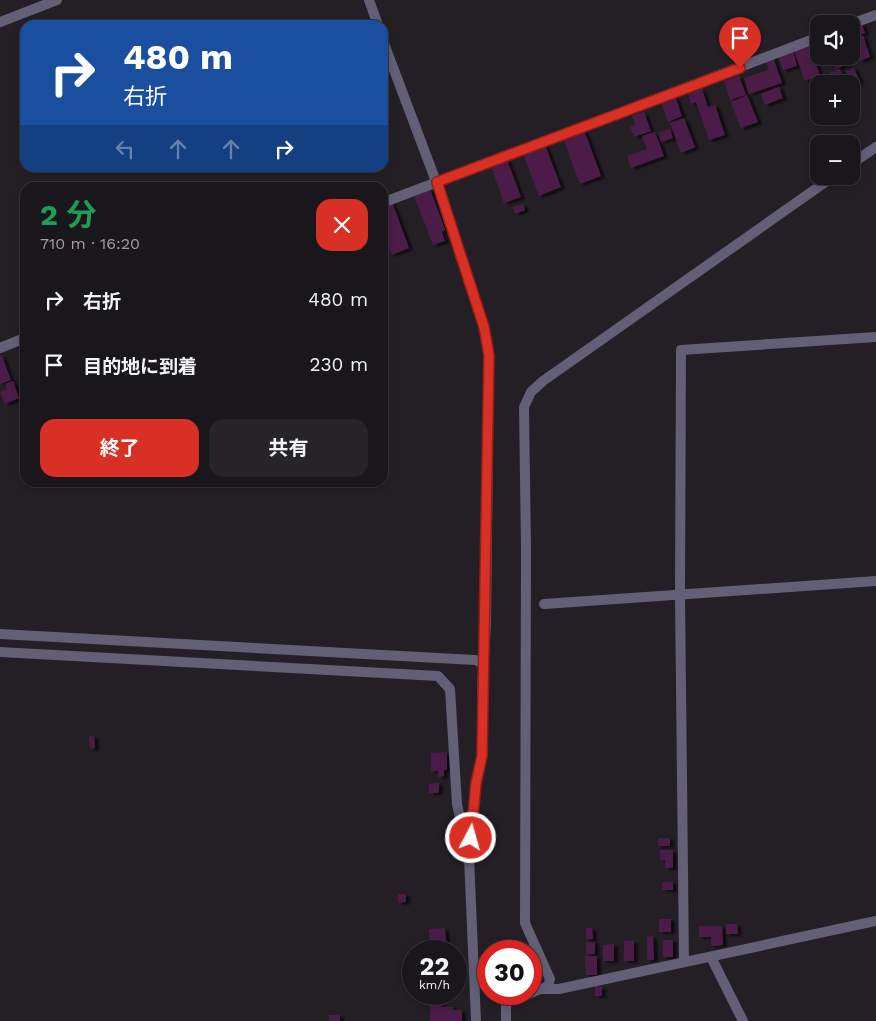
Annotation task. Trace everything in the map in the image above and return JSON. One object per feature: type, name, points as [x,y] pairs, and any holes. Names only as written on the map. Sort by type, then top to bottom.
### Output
[{"type":"street","points":[[0,22],[57,0]]},
{"type":"street","points":[[369,0],[376,20]]},
{"type":"street","points":[[860,21],[876,15]]},
{"type":"street","points":[[388,201],[810,40]]},
{"type":"street","points":[[388,54],[437,182],[484,327],[489,355],[482,756],[476,783],[469,857],[476,1021]]},
{"type":"street","points":[[860,158],[876,147]]},
{"type":"street","points":[[533,940],[525,923],[526,549],[524,407],[531,392],[543,381],[821,185]]},
{"type":"street","points":[[684,962],[680,595],[681,350],[876,337]]},
{"type":"street","points":[[0,348],[20,340]]},
{"type":"street","points":[[544,604],[876,581]]},
{"type":"street","points":[[0,634],[428,657],[475,660],[484,664]]},
{"type":"street","points":[[0,652],[438,676],[450,689],[457,804],[469,857]]},
{"type":"street","points":[[542,989],[559,989],[876,921]]},
{"type":"street","points":[[711,956],[743,1021]]},
{"type":"street","points":[[542,961],[550,979],[548,986],[542,989]]},
{"type":"street","points":[[506,1005],[506,1021]]},
{"type":"building","points":[[862,24],[865,33],[860,35],[860,25]]},
{"type":"building","points":[[863,35],[870,57],[860,61],[860,36]]},
{"type":"building","points":[[809,46],[810,65],[816,65],[820,75],[810,75],[810,79],[805,81],[794,51]]},
{"type":"building","points":[[793,51],[797,66],[783,70],[778,56]]},
{"type":"building","points":[[773,57],[782,83],[749,94],[744,78],[769,70],[765,60]]},
{"type":"building","points":[[834,65],[845,65],[836,69]]},
{"type":"building","points":[[854,68],[857,75],[847,75],[846,71]]},
{"type":"building","points":[[840,69],[843,75],[831,75],[830,73]]},
{"type":"building","points":[[739,76],[746,95],[730,100],[724,81]]},
{"type":"building","points":[[779,87],[783,98],[765,105],[761,94]]},
{"type":"building","points":[[702,89],[708,107],[715,105],[725,135],[709,140],[696,102],[691,104],[688,94]]},
{"type":"building","points":[[747,95],[758,122],[741,128],[731,102]]},
{"type":"building","points":[[675,96],[682,116],[668,122],[661,102]]},
{"type":"building","points":[[644,112],[651,131],[634,137],[630,127],[636,125],[632,116]]},
{"type":"building","points":[[684,118],[695,147],[681,153],[670,123]]},
{"type":"building","points":[[670,129],[673,138],[661,142],[658,133]]},
{"type":"building","points":[[584,130],[601,176],[580,184],[563,138]]},
{"type":"building","points":[[655,132],[664,156],[631,168],[627,156],[647,149],[642,136]]},
{"type":"building","points":[[545,145],[561,187],[539,196],[523,153]]},
{"type":"building","points":[[507,160],[521,197],[504,203],[491,166]]},
{"type":"building","points":[[430,189],[445,230],[442,232],[445,241],[433,245],[414,195]]},
{"type":"building","points":[[392,202],[409,248],[392,255],[388,245],[388,204]]},
{"type":"building","points":[[523,204],[525,210],[515,214],[513,207]]},
{"type":"building","points":[[0,356],[2,356],[11,380],[0,384]]},
{"type":"building","points":[[13,381],[19,398],[5,404],[0,392],[7,389],[5,384]]},
{"type":"building","points":[[89,736],[94,736],[95,748],[90,749]]},
{"type":"building","points":[[447,752],[447,770],[444,770],[444,776],[438,777],[438,771],[431,771],[431,753]]},
{"type":"building","points":[[439,783],[439,793],[429,793],[429,784]]},
{"type":"building","points":[[658,838],[670,838],[670,846],[658,846]]},
{"type":"building","points":[[660,850],[673,850],[673,868],[665,868],[665,860],[660,860]]},
{"type":"building","points":[[662,882],[673,882],[673,890],[662,890]]},
{"type":"building","points":[[398,894],[406,894],[406,902],[398,903]]},
{"type":"building","points":[[659,919],[671,919],[671,932],[659,932]]},
{"type":"building","points":[[726,924],[737,924],[738,934],[726,934]]},
{"type":"building","points":[[699,926],[722,926],[723,945],[711,946],[711,937],[699,937]]},
{"type":"building","points":[[445,928],[446,940],[430,940],[429,929]]},
{"type":"building","points":[[586,928],[592,928],[593,939],[586,939]]},
{"type":"building","points":[[653,936],[654,960],[647,960],[647,937]]},
{"type":"building","points":[[663,940],[673,940],[673,957],[663,957]]},
{"type":"building","points":[[624,941],[634,941],[634,961],[624,961]]},
{"type":"building","points":[[586,942],[595,942],[595,954],[586,954]]},
{"type":"building","points":[[614,944],[614,961],[603,961],[603,945]]},
{"type":"building","points":[[585,956],[597,956],[597,975],[586,975]]},
{"type":"building","points":[[595,987],[602,987],[602,996],[595,996]]},
{"type":"building","points":[[430,1005],[441,1005],[441,1007],[453,1007],[453,1010],[462,1010],[462,1021],[430,1021]]},
{"type":"building","points":[[329,1015],[340,1015],[340,1021],[329,1021]]},
{"type":"route","points":[[471,838],[476,783],[482,756],[482,688],[486,625],[489,355],[484,327],[437,182],[740,68]]}]
